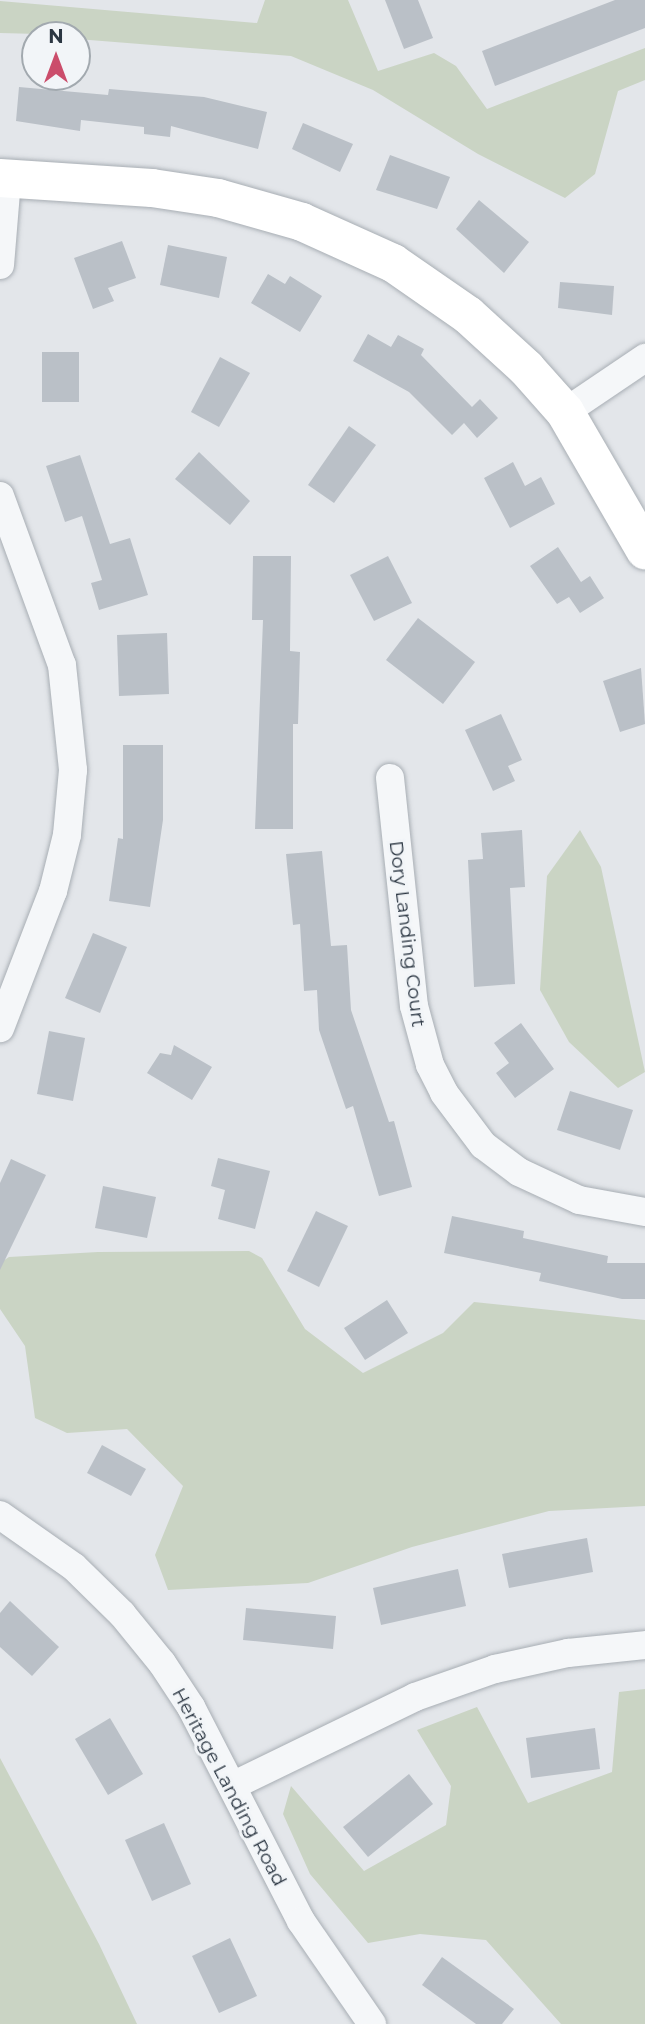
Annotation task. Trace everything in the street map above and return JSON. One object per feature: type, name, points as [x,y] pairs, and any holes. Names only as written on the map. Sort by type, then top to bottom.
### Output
[{"type":"street","points":[[0,265],[3,178],[152,188],[218,198],[335,234],[393,263],[468,315],[526,368],[565,412],[645,550]]},
{"type":"street","points":[[565,412],[645,358]]},
{"type":"street","points":[[0,496],[62,665],[73,770],[67,835],[53,891],[0,1028]]},
{"type":"street","name":"Dory Landing Court","points":[[390,778],[414,1006],[426,1054],[444,1093],[483,1144],[519,1172],[579,1200],[645,1212]]},
{"type":"street","name":"Heritage Landing Road","points":[[0,1515],[74,1567],[122,1615],[191,1707],[301,1921],[372,2024]]},
{"type":"street","points":[[232,1786],[427,1693],[495,1669],[568,1653],[645,1645]]},
{"type":"green space","points":[[265,0],[348,0],[378,71],[434,53],[456,66],[487,109],[645,48],[645,80],[618,91],[595,174],[565,198],[478,154],[373,90],[291,56],[91,40],[91,21],[21,21],[21,34],[0,33],[0,1],[257,23]]},
{"type":"green space","points":[[580,830],[601,867],[645,1072],[618,1088],[569,1042],[540,990],[547,876]]},
{"type":"green space","points":[[249,1251],[262,1258],[305,1329],[363,1373],[443,1333],[474,1302],[645,1320],[645,1506],[549,1511],[412,1547],[308,1583],[168,1590],[155,1555],[183,1486],[127,1429],[67,1433],[35,1418],[25,1346],[0,1309],[0,1263],[9,1257],[98,1252]]},
{"type":"green space","points":[[645,1689],[645,2024],[561,2024],[486,1940],[420,1934],[368,1943],[310,1874],[283,1814],[291,1786],[364,1871],[446,1825],[451,1786],[417,1730],[477,1707],[528,1803],[612,1772],[619,1692]]},
{"type":"green space","points":[[0,1758],[99,1944],[137,2024],[0,2024]]},
{"type":"building","points":[[385,0],[418,0],[433,38],[404,49]]},
{"type":"building","points":[[615,0],[645,0],[645,28],[495,86],[482,51]]},
{"type":"building","points":[[19,87],[21,91],[108,95],[109,89],[204,97],[267,112],[258,149],[171,126],[170,137],[144,134],[144,127],[81,120],[80,131],[16,121]]},
{"type":"building","points":[[303,123],[353,144],[340,172],[292,149]]},
{"type":"building","points":[[390,155],[450,177],[437,209],[376,190]]},
{"type":"building","points":[[479,200],[529,242],[504,273],[456,229]]},
{"type":"building","points":[[122,241],[136,278],[108,288],[114,301],[93,309],[74,258]]},
{"type":"building","points":[[168,245],[227,257],[219,298],[160,285]]},
{"type":"building","points":[[268,274],[285,284],[290,276],[322,296],[300,332],[251,303]]},
{"type":"building","points":[[560,282],[614,286],[612,315],[558,308]]},
{"type":"building","points":[[368,334],[391,347],[398,335],[424,349],[421,355],[472,407],[480,399],[498,418],[477,438],[464,423],[452,435],[409,392],[353,361]]},
{"type":"building","points":[[42,352],[79,352],[79,402],[42,402]]},
{"type":"building","points":[[220,357],[250,373],[219,427],[191,412]]},
{"type":"building","points":[[349,426],[376,445],[334,503],[308,485]]},
{"type":"building","points":[[199,452],[250,501],[230,525],[175,479]]},
{"type":"building","points":[[80,455],[110,544],[130,538],[148,595],[99,610],[91,583],[102,580],[82,516],[65,522],[46,466]]},
{"type":"building","points":[[513,462],[525,486],[541,477],[555,504],[510,528],[484,478]]},
{"type":"building","points":[[558,547],[581,582],[590,576],[604,598],[580,613],[569,597],[557,604],[530,566]]},
{"type":"building","points":[[253,556],[291,556],[290,651],[300,652],[298,724],[293,724],[293,829],[255,829],[263,620],[252,620]]},
{"type":"building","points":[[388,556],[412,603],[374,621],[350,575]]},
{"type":"building","points":[[418,618],[475,662],[443,704],[386,660]]},
{"type":"building","points":[[167,633],[169,694],[119,696],[117,635]]},
{"type":"building","points":[[641,668],[645,724],[620,732],[603,681]]},
{"type":"building","points":[[501,714],[522,760],[508,766],[515,781],[493,791],[465,730]]},
{"type":"building","points":[[123,745],[163,745],[163,820],[150,907],[109,901],[118,838],[123,839]]},
{"type":"building","points":[[522,830],[525,887],[510,888],[515,984],[474,987],[468,860],[483,859],[481,833]]},
{"type":"building","points":[[322,851],[331,946],[347,945],[351,1010],[389,1122],[394,1121],[412,1187],[379,1196],[353,1106],[346,1109],[319,1030],[317,990],[304,991],[300,924],[293,925],[286,854]]},
{"type":"building","points":[[93,933],[127,947],[100,1013],[65,998]]},
{"type":"building","points":[[521,1023],[554,1069],[515,1098],[496,1073],[509,1063],[494,1043]]},
{"type":"building","points":[[49,1031],[85,1038],[73,1101],[37,1094]]},
{"type":"building","points":[[174,1045],[212,1067],[192,1100],[147,1073],[160,1053],[171,1055]]},
{"type":"building","points":[[570,1091],[633,1110],[620,1150],[557,1130]]},
{"type":"building","points":[[218,1158],[270,1171],[255,1229],[218,1219],[225,1190],[211,1186]]},
{"type":"building","points":[[11,1159],[46,1175],[0,1270],[0,1183]]},
{"type":"building","points":[[103,1186],[156,1197],[147,1238],[95,1228]]},
{"type":"building","points":[[316,1211],[348,1226],[319,1287],[287,1271]]},
{"type":"building","points":[[452,1216],[524,1231],[523,1238],[608,1256],[607,1263],[645,1263],[645,1299],[622,1299],[539,1281],[541,1273],[444,1253]]},
{"type":"building","points":[[387,1300],[408,1333],[365,1360],[344,1328]]},
{"type":"building","points":[[102,1445],[146,1469],[131,1496],[87,1473]]},
{"type":"building","points":[[587,1538],[593,1572],[509,1588],[502,1554]]},
{"type":"building","points":[[458,1569],[466,1606],[381,1625],[373,1588]]},
{"type":"building","points":[[10,1601],[59,1647],[32,1676],[0,1647],[0,1613]]},
{"type":"building","points":[[246,1608],[336,1616],[333,1649],[243,1640]]},
{"type":"building","points":[[110,1718],[143,1774],[108,1795],[75,1739]]},
{"type":"building","points":[[595,1728],[600,1769],[531,1778],[526,1738]]},
{"type":"building","points":[[409,1774],[433,1804],[368,1857],[343,1827]]},
{"type":"building","points":[[164,1823],[191,1884],[152,1901],[125,1840]]},
{"type":"building","points":[[230,1938],[257,1996],[219,2013],[192,1956]]},
{"type":"building","points":[[442,1957],[514,2009],[502,2024],[476,2024],[422,1985]]}]
